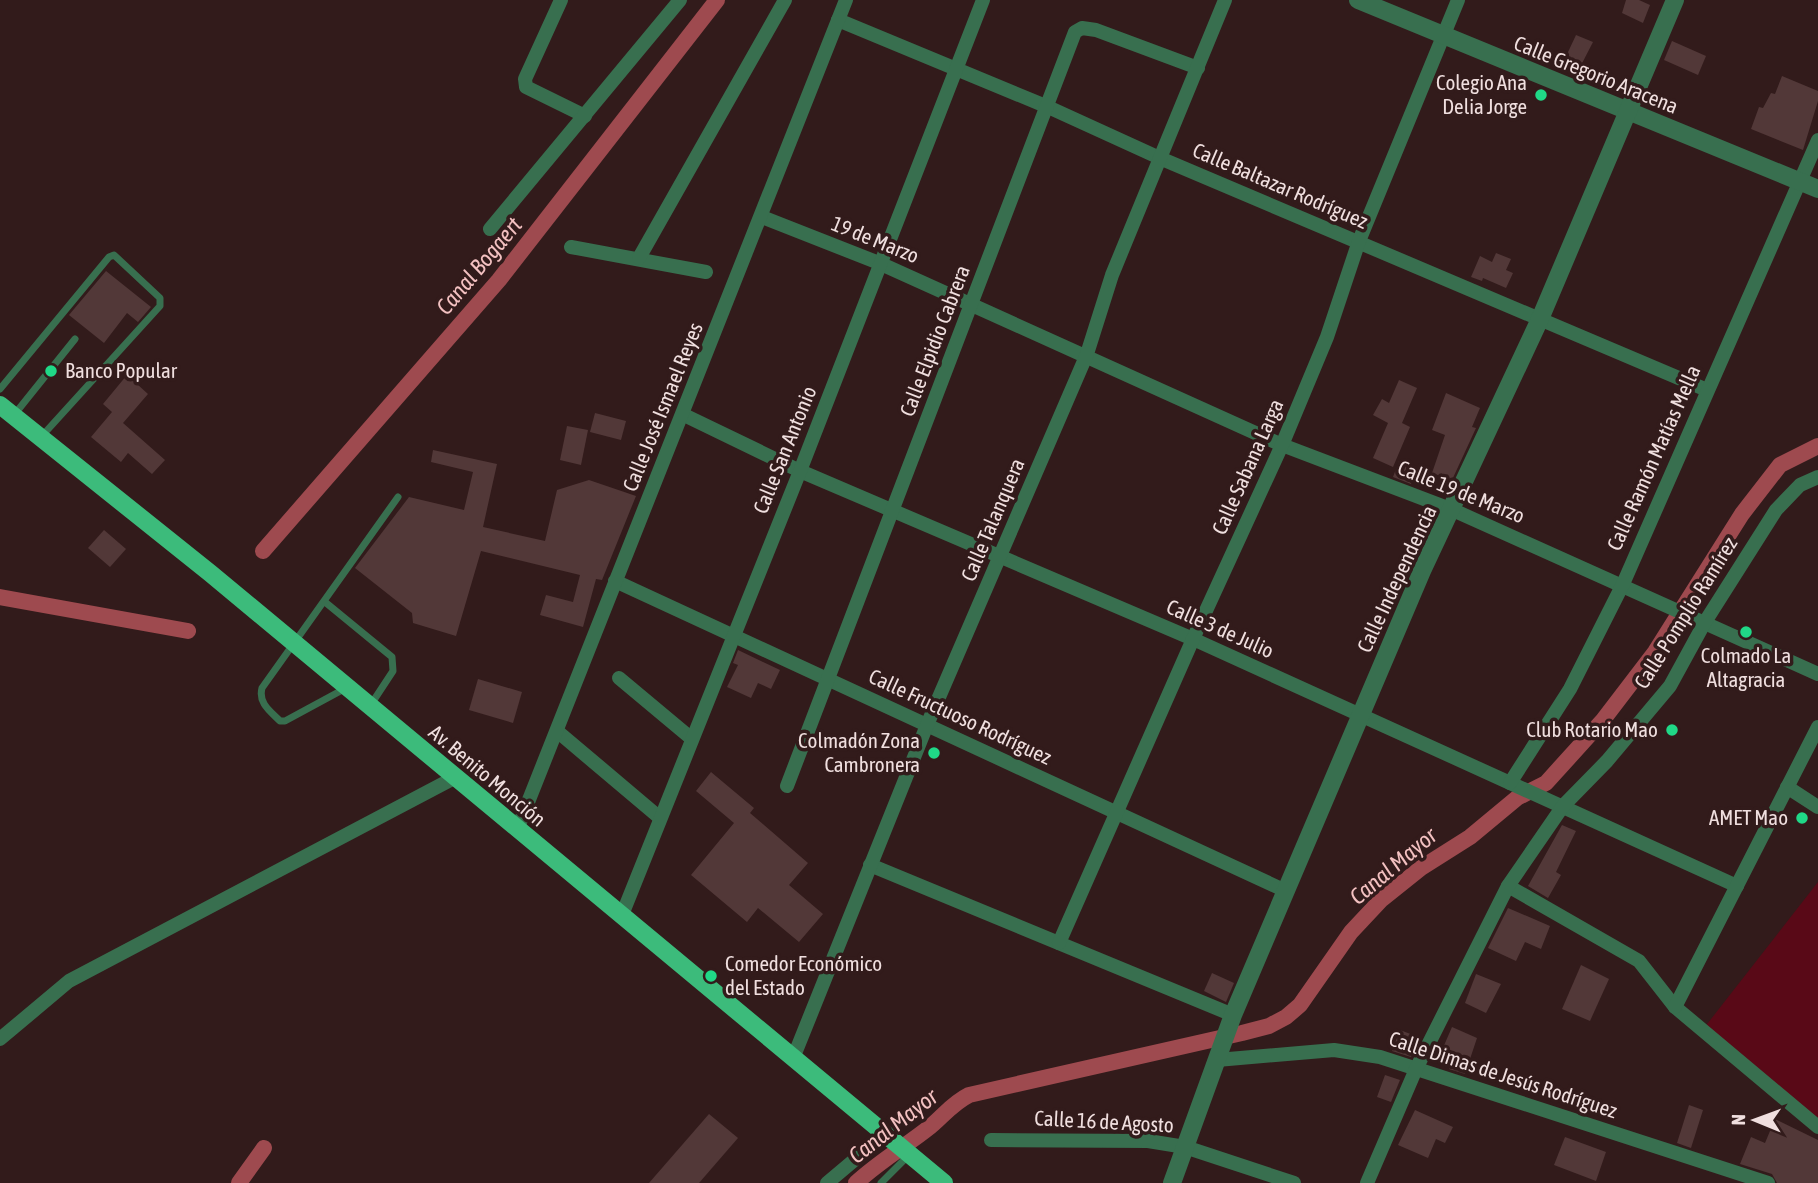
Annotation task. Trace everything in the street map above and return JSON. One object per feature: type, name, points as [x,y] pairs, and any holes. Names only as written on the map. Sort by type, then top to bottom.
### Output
[{"type":"main road","name":"Av. Benito Monción","points":[[7,411],[210,573],[944,1183]]},
{"type":"street","points":[[561,0],[525,79],[526,87],[585,116]]},
{"type":"street","points":[[490,229],[680,0]]},
{"type":"street","points":[[639,258],[785,0]]},
{"type":"street","name":"Calle José Ismael Reyes","points":[[517,830],[684,415],[846,0]]},
{"type":"street","name":"Calle San Antonio","points":[[622,915],[800,471],[983,0]]},
{"type":"street","name":"Calle Talanquera","points":[[794,1056],[927,725],[1087,354],[1112,275],[1225,0]]},
{"type":"street","name":"Calle Gregorio Aracena","points":[[1358,0],[1627,113],[1818,189]]},
{"type":"street","name":"Calle Sabana Larga","points":[[1059,943],[1282,445],[1327,337],[1359,241],[1458,0]]},
{"type":"street","name":"Calle Independencia","points":[[1172,1183],[1232,1018],[1360,716],[1422,571],[1454,510],[1540,319],[1675,0]]},
{"type":"street","name":"Calle Baltazar Rodríguez","points":[[838,20],[1048,107],[1161,159],[1707,390]]},
{"type":"street","name":"Calle Elpidio Cabrera","points":[[787,786],[826,677],[893,511],[1075,32],[1082,28],[1096,30],[1198,68]]},
{"type":"street","name":"Calle Ramón Matías Mella","points":[[1513,784],[1570,688],[1623,583],[1818,140]]},
{"type":"street","name":"19 de Marzo","points":[[762,217],[879,263],[1087,354]]},
{"type":"street","points":[[572,247],[706,272]]},
{"type":"street","name":"Calle 19 de Marzo","points":[[1087,354],[1282,445],[1454,510],[1623,583],[1818,674]]},
{"type":"street","name":"Calle 3 de Julio","points":[[684,415],[800,471],[1193,639],[1737,886]]},
{"type":"street","name":"Calle Pomplio Ramírez","points":[[1367,1183],[1416,1069],[1508,886],[1563,806],[1607,761],[1670,686],[1705,622],[1776,510],[1800,485],[1818,477]]},
{"type":"street","name":"Calle Fructuoso Rodríguez","points":[[615,581],[733,633],[1286,891]]},
{"type":"street","points":[[619,678],[692,739]]},
{"type":"street","points":[[1675,1007],[1818,727]]},
{"type":"street","points":[[557,731],[660,818]]},
{"type":"street","points":[[0,1039],[69,981],[454,778]]},
{"type":"street","points":[[1787,787],[1818,807]]},
{"type":"street","points":[[870,865],[1232,1018]]},
{"type":"street","points":[[1508,886],[1639,961],[1675,1007],[1818,1127]]},
{"type":"street","name":"Calle Dimas de Jesús Rodríguez","points":[[1219,1056],[1334,1051],[1380,1057],[1768,1183]]},
{"type":"street","points":[[827,1183],[885,1136]]},
{"type":"street","name":"Calle 16 de Agosto","points":[[991,1140],[1148,1140],[1185,1147],[1294,1183]]},
{"type":"lane","points":[[0,388],[109,257],[114,255],[160,298],[160,306],[41,438]]},
{"type":"lane","points":[[7,411],[75,339]]},
{"type":"lane","points":[[347,688],[291,719],[280,721],[261,701],[260,695],[262,688],[398,497]]},
{"type":"lane","points":[[325,602],[392,657],[393,671],[369,707]]},
{"type":"lane","points":[[881,1183],[913,1158]]},
{"type":"shaded area","points":[[1818,882],[1818,1121],[1704,1028]]},
{"type":"building","points":[[1626,0],[1639,0],[1650,5],[1643,23],[1622,13]]},
{"type":"building","points":[[1576,35],[1593,42],[1576,75],[1561,67]]},
{"type":"building","points":[[1672,41],[1706,56],[1698,75],[1664,60]]},
{"type":"building","points":[[1782,76],[1818,91],[1818,101],[1803,150],[1751,129],[1759,107],[1763,108],[1771,93],[1775,94]]},
{"type":"building","points":[[1496,253],[1511,259],[1506,270],[1513,273],[1506,288],[1483,278],[1482,281],[1471,277],[1480,256],[1492,262]]},
{"type":"building","points":[[106,271],[151,307],[138,322],[127,313],[104,343],[69,315]]},
{"type":"building","points":[[127,375],[148,394],[123,423],[165,460],[152,474],[128,453],[121,462],[91,437],[112,412],[103,404]]},
{"type":"building","points":[[1399,380],[1417,388],[1402,423],[1410,427],[1393,467],[1373,458],[1388,423],[1373,415],[1382,399],[1389,403]]},
{"type":"building","points":[[1446,393],[1480,408],[1472,427],[1476,428],[1452,480],[1432,473],[1445,435],[1432,430]]},
{"type":"building","points":[[595,413],[626,421],[621,440],[590,432]]},
{"type":"building","points":[[567,426],[588,430],[581,465],[560,460]]},
{"type":"building","points":[[433,450],[497,464],[483,527],[545,541],[557,490],[589,480],[636,496],[602,580],[596,579],[583,627],[540,615],[546,595],[573,602],[580,575],[481,551],[456,636],[413,623],[412,613],[355,568],[409,497],[464,510],[473,472],[431,462]]},
{"type":"building","points":[[1399,461],[1417,468],[1411,484],[1393,477]]},
{"type":"building","points":[[104,530],[126,549],[110,567],[88,548]]},
{"type":"building","points":[[738,650],[780,670],[771,689],[758,683],[751,698],[727,687],[738,665],[733,663]]},
{"type":"building","points":[[478,679],[522,692],[513,723],[469,710]]},
{"type":"building","points":[[711,772],[754,808],[750,813],[808,863],[789,885],[823,914],[799,942],[758,908],[747,922],[691,875],[734,823],[696,791]]},
{"type":"building","points":[[1562,825],[1576,831],[1556,872],[1561,875],[1548,898],[1528,886]]},
{"type":"building","points":[[1508,908],[1550,926],[1541,949],[1525,942],[1516,961],[1488,948]]},
{"type":"building","points":[[1581,965],[1609,979],[1590,1021],[1562,1009]]},
{"type":"building","points":[[1212,973],[1234,983],[1226,1002],[1204,991]]},
{"type":"building","points":[[1476,974],[1501,984],[1486,1013],[1465,1003]]},
{"type":"building","points":[[1452,1027],[1477,1038],[1465,1074],[1449,1069],[1451,1062],[1439,1057]]},
{"type":"building","points":[[1400,1030],[1421,1038],[1411,1057],[1392,1051]]},
{"type":"building","points":[[1385,1075],[1400,1080],[1391,1102],[1377,1097]]},
{"type":"building","points":[[1689,1105],[1703,1110],[1691,1148],[1677,1143]]},
{"type":"building","points":[[1415,1110],[1453,1127],[1445,1143],[1436,1139],[1428,1158],[1398,1145]]},
{"type":"building","points":[[709,1114],[738,1138],[699,1183],[649,1183]]},
{"type":"building","points":[[1775,1119],[1818,1140],[1818,1183],[1777,1183],[1772,1174],[1740,1164],[1751,1137],[1765,1143]]},
{"type":"building","points":[[1565,1137],[1606,1152],[1596,1181],[1554,1165]]},
{"type":"waterway","name":"Canal Bogaert","points":[[263,551],[499,280],[717,0]]},
{"type":"waterway","name":"Canal Mayor","points":[[856,1183],[969,1095],[1242,1033],[1269,1026],[1286,1017],[1300,1005],[1351,932],[1381,900],[1421,868],[1470,837],[1517,798],[1546,783],[1603,720],[1655,652],[1742,514],[1780,465],[1818,446]]},
{"type":"waterway","name":"Canal Bogaert","points":[[0,597],[188,631]]},
{"type":"waterway","points":[[239,1183],[264,1148]]},
{"type":"place","name":"Colegio Ana Delia Jorge","points":[[1541,95]]},
{"type":"place","name":"Banco Popular","points":[[51,371]]},
{"type":"place","name":"Colmado La Altagracia","points":[[1746,632]]},
{"type":"place","name":"Club Rotario Mao","points":[[1672,730]]},
{"type":"place","name":"Colmadón Zona Cambronera","points":[[934,753]]},
{"type":"place","name":"AMET Mao","points":[[1802,818]]},
{"type":"place","name":"Comedor Económico del Estado","points":[[711,976]]}]
